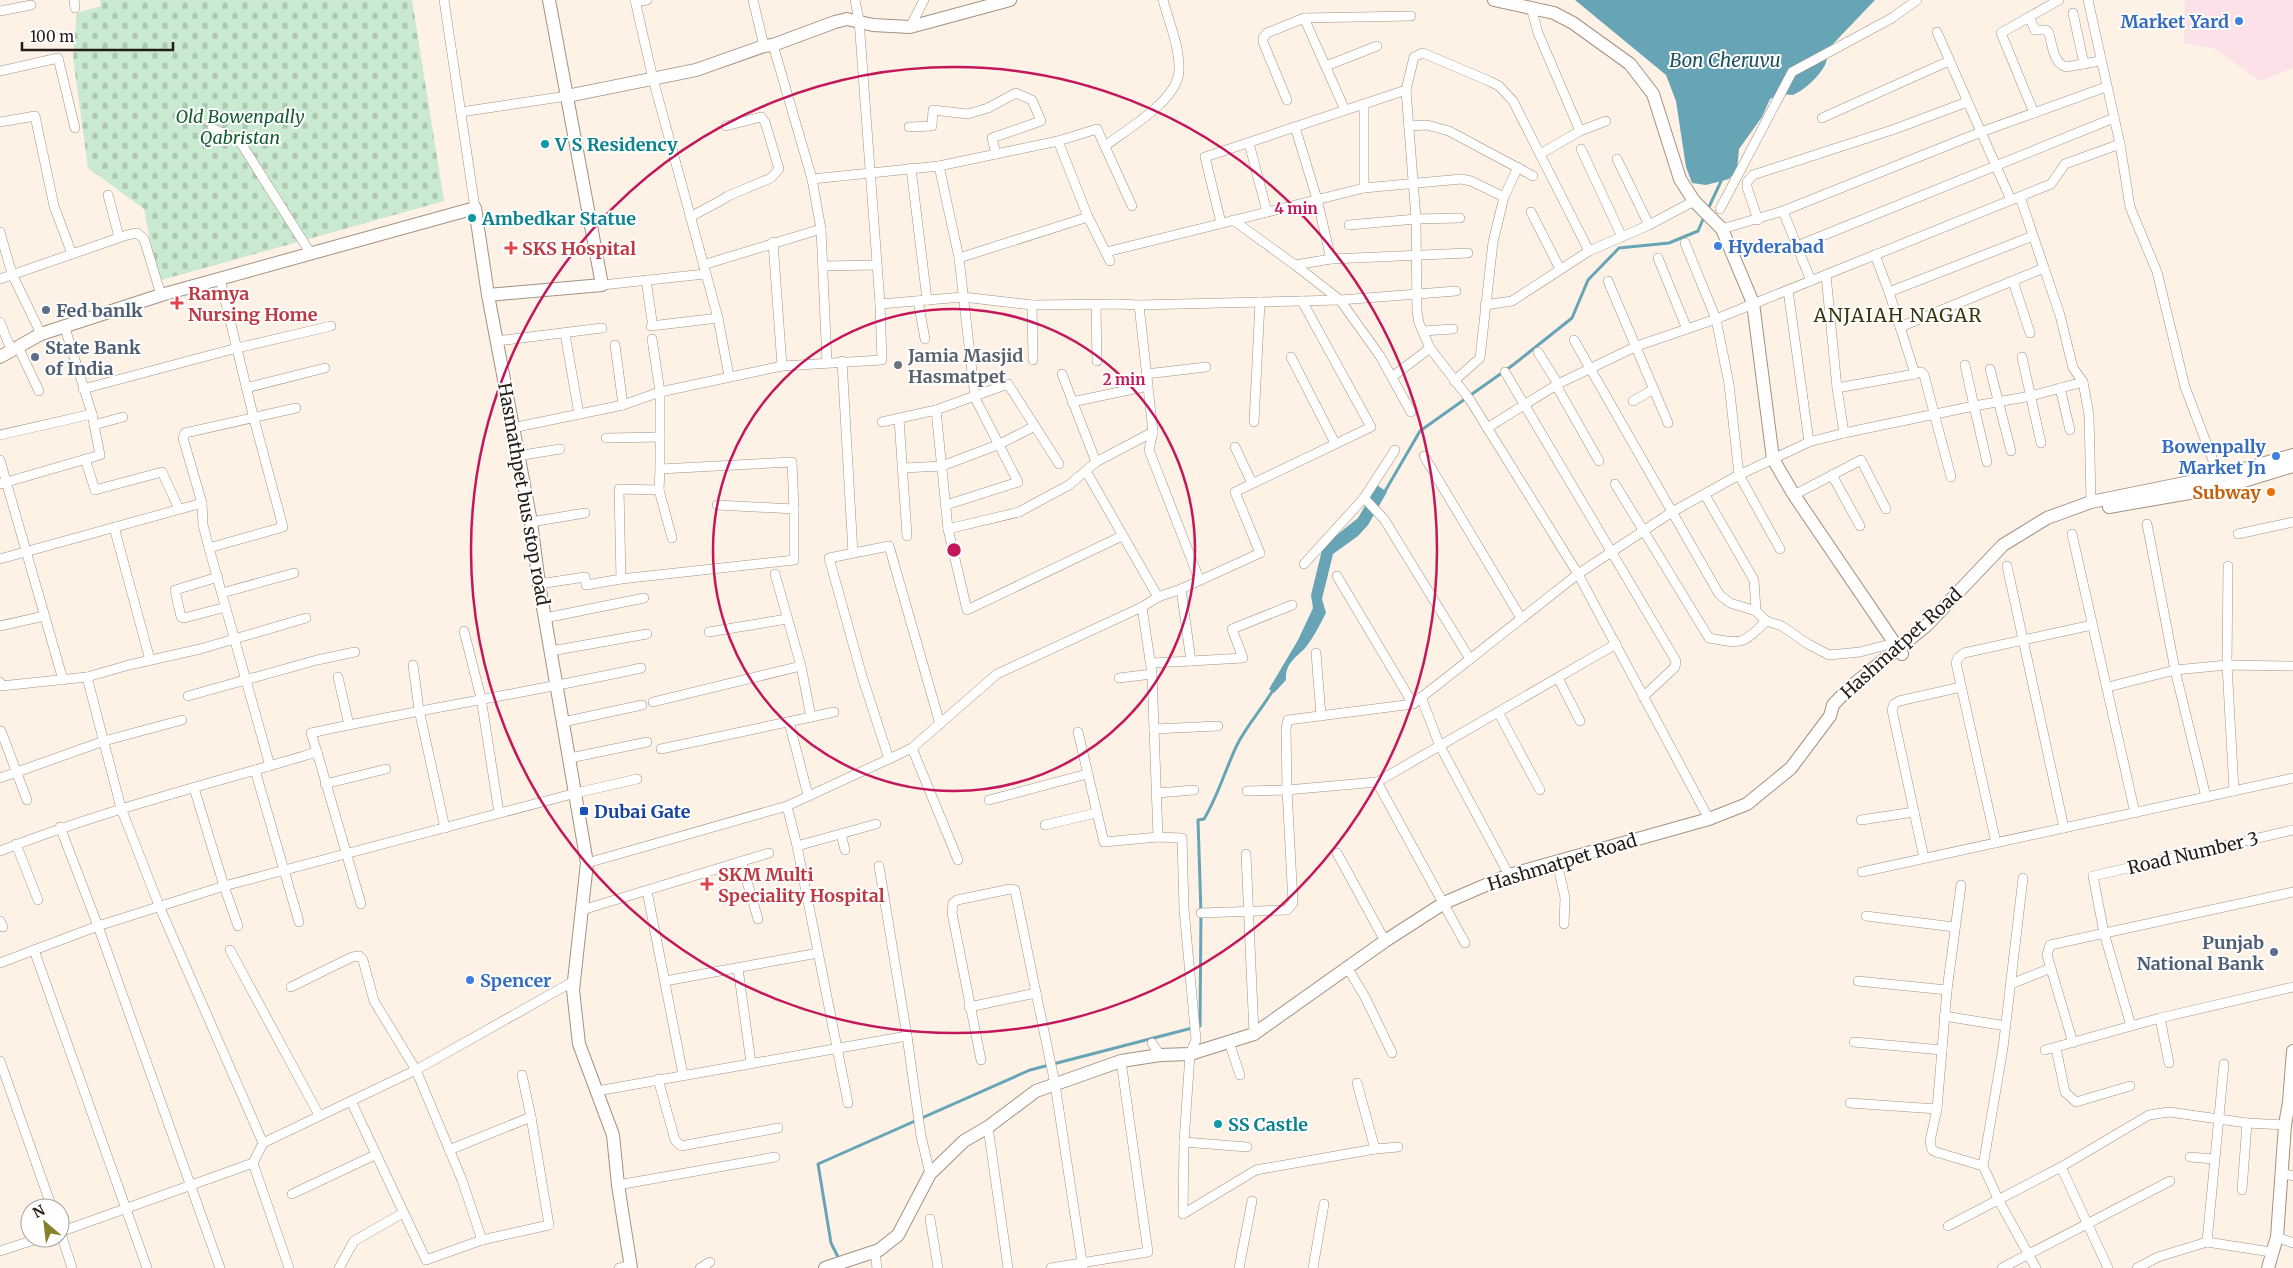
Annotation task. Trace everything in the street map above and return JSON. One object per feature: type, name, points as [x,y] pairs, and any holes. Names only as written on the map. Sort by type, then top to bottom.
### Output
[{"type":"street","points":[[10,352],[41,334],[161,295],[475,208],[444,0]]},
{"type":"street","points":[[549,0],[602,285]]},
{"type":"street","points":[[647,0],[635,1],[653,79],[718,318],[729,376]]},
{"type":"street","points":[[753,0],[812,179],[821,229],[827,363]]},
{"type":"street","points":[[512,428],[623,405],[660,392],[782,366],[882,360],[880,304],[859,20],[855,0]]},
{"type":"street","points":[[910,27],[924,0]]},
{"type":"street","points":[[460,112],[567,96],[696,70],[846,19],[859,20],[873,25],[910,27],[1010,0]]},
{"type":"street","points":[[1105,146],[1161,104],[1174,88],[1179,73],[1178,56],[1163,0]]},
{"type":"street","points":[[1494,0],[1554,13],[1573,23],[1630,64],[1653,94],[1677,171],[1697,205],[1718,226],[1753,303],[1773,459],[1794,495],[1898,649],[1829,655],[1808,644],[1782,626],[1766,621],[1756,611],[1724,600],[1574,340]]},
{"type":"street","points":[[1720,209],[1792,72],[1892,18],[1917,0]]},
{"type":"street","points":[[2034,113],[2001,33],[2059,0]]},
{"type":"street","points":[[2088,0],[2100,61],[2120,144],[2130,206],[2157,272],[2185,388],[2219,476]]},
{"type":"street","points":[[0,11],[31,4]]},
{"type":"street","points":[[1531,7],[1538,33],[1580,131]]},
{"type":"street","points":[[2073,13],[2084,64]]},
{"type":"street","points":[[1286,100],[1263,38],[1267,33],[1304,18],[1411,16]]},
{"type":"street","points":[[2029,17],[2034,30],[2046,30],[2049,33],[2059,63],[2066,67],[2100,61]]},
{"type":"street","points":[[1304,18],[1345,110]]},
{"type":"street","points":[[1937,32],[1996,166],[2016,198],[2033,236],[2060,315],[2073,368],[2083,382],[2089,415],[2091,502]]},
{"type":"street","points":[[1326,66],[1377,46]]},
{"type":"street","points":[[1589,251],[1514,102],[1499,86],[1489,80],[1423,53],[1414,57],[1406,90],[1416,219],[1417,312],[1423,331],[1430,348],[1470,400],[1578,574],[1708,819]]},
{"type":"street","points":[[0,71],[58,58],[75,128]]},
{"type":"street","points":[[1822,118],[1949,60]]},
{"type":"street","points":[[1718,226],[1758,220],[1981,132],[2106,87]]},
{"type":"street","points":[[1221,223],[1205,158],[1406,90]]},
{"type":"street","points":[[909,127],[932,126],[933,110],[968,114],[988,108],[1016,93],[1032,100],[1041,121],[992,138],[996,154]]},
{"type":"street","points":[[1758,220],[1747,186],[1747,182],[1753,175],[1895,129],[1967,102]]},
{"type":"street","points":[[1364,105],[1364,188]]},
{"type":"street","points":[[0,122],[35,116],[54,206],[72,254]]},
{"type":"street","points":[[690,217],[728,196],[770,178],[779,168],[765,122],[761,117],[726,126]]},
{"type":"street","points":[[1797,246],[2114,118]]},
{"type":"street","points":[[1540,154],[1580,131],[1606,121]]},
{"type":"street","points":[[1409,126],[1427,125],[1449,132],[1533,176]]},
{"type":"street","points":[[1295,127],[1317,199],[1330,259]]},
{"type":"street","points":[[212,128],[239,140],[311,254]]},
{"type":"street","points":[[812,179],[939,166],[1058,141],[1097,129],[1132,206]]},
{"type":"street","points":[[1058,141],[1088,216],[1110,261]]},
{"type":"street","points":[[1249,143],[1267,212]]},
{"type":"street","points":[[1487,428],[1557,385],[1637,346],[1716,319],[2051,184],[2065,164],[2120,144]]},
{"type":"street","points":[[1581,149],[1622,237]]},
{"type":"street","points":[[1617,159],[1649,225]]},
{"type":"street","points":[[939,166],[959,258],[975,398],[1018,482],[946,505]]},
{"type":"street","points":[[1454,381],[1480,358],[1492,242],[1504,197],[1518,167]]},
{"type":"street","points":[[911,168],[924,339]]},
{"type":"street","points":[[1106,252],[1364,188],[1461,179],[1471,181],[1504,197]]},
{"type":"street","points":[[108,195],[120,237]]},
{"type":"street","points":[[1485,305],[1512,301],[1589,251],[1697,205]]},
{"type":"street","name":"Hasmathpet bus stop road","points":[[475,208],[488,295],[531,522],[539,584],[587,862],[573,1005],[579,1044],[613,1135],[627,1267]]},
{"type":"street","points":[[1783,211],[1811,281]]},
{"type":"street","points":[[1532,212],[1560,269]]},
{"type":"street","points":[[959,258],[1088,216]]},
{"type":"street","points":[[1349,225],[1416,219],[1460,218]]},
{"type":"street","points":[[1232,220],[1340,300],[1380,356],[1411,412]]},
{"type":"street","points":[[488,295],[646,280],[704,269],[773,242],[821,229]]},
{"type":"street","points":[[0,232],[12,274],[41,334]]},
{"type":"street","points":[[0,278],[120,237],[137,233],[144,239],[161,295]]},
{"type":"street","points":[[1889,292],[2033,236]]},
{"type":"street","points":[[773,242],[782,366]]},
{"type":"street","points":[[1685,243],[1716,319],[1729,384],[1739,475],[1780,549]]},
{"type":"street","points":[[1295,265],[1330,259],[1416,257],[1468,252]]},
{"type":"street","points":[[1875,255],[1915,374]]},
{"type":"street","points":[[1658,258],[1686,329]]},
{"type":"street","points":[[823,266],[877,265]]},
{"type":"street","points":[[1900,328],[2044,268]]},
{"type":"street","points":[[1826,275],[1836,388],[1844,432]]},
{"type":"street","points":[[209,548],[283,526],[246,388],[220,279]]},
{"type":"street","points":[[646,280],[652,323],[718,318]]},
{"type":"street","points":[[1608,281],[1668,423]]},
{"type":"street","points":[[2013,281],[2030,333]]},
{"type":"street","points":[[1788,290],[1809,442]]},
{"type":"street","points":[[880,304],[964,297],[1032,305],[1302,302],[1456,291]]},
{"type":"street","points":[[1254,422],[1260,302]]},
{"type":"street","points":[[587,862],[787,806],[912,748],[997,674],[1142,607],[1158,597],[1181,589],[1199,579],[1260,553],[1234,492],[1371,427],[1302,302]]},
{"type":"street","points":[[1032,305],[1034,360]]},
{"type":"street","points":[[1096,305],[1097,361]]},
{"type":"street","points":[[1139,305],[1153,432],[1149,450],[1199,579]]},
{"type":"street","points":[[0,322],[10,352],[39,392]]},
{"type":"street","points":[[3,483],[100,455],[92,414],[64,326]]},
{"type":"street","points":[[83,389],[237,348],[331,326]]},
{"type":"street","points":[[498,341],[602,328]]},
{"type":"street","points":[[1423,331],[1453,330]]},
{"type":"street","points":[[565,334],[579,414]]},
{"type":"street","points":[[652,339],[660,392],[659,490],[672,538]]},
{"type":"street","points":[[615,345],[623,405]]},
{"type":"street","points":[[1392,377],[1430,348]]},
{"type":"street","points":[[1538,352],[1599,461]]},
{"type":"street","points":[[1291,357],[1335,443]]},
{"type":"street","points":[[2022,357],[2041,442]]},
{"type":"street","points":[[842,361],[853,553]]},
{"type":"street","points":[[1965,365],[1987,462]]},
{"type":"street","points":[[1146,374],[1206,367]]},
{"type":"street","points":[[246,388],[325,368]]},
{"type":"street","points":[[1990,368],[2011,452]]},
{"type":"street","points":[[1505,372],[1527,405],[1614,552],[1677,664],[1643,697]]},
{"type":"street","points":[[1836,388],[1921,372],[1924,375],[1951,477]]},
{"type":"street","points":[[1062,374],[1096,462]]},
{"type":"street","points":[[1201,913],[1287,910],[1293,903],[1287,790],[1286,728],[1288,720],[1413,704],[1578,574],[1672,512],[1739,475],[1809,442],[1844,432],[2031,396],[2083,382]]},
{"type":"street","points":[[882,422],[936,410],[975,398],[1008,384],[1059,464]]},
{"type":"street","points":[[1072,402],[1148,386]]},
{"type":"street","points":[[2060,388],[2070,430]]},
{"type":"street","points":[[1633,401],[1654,389]]},
{"type":"street","points":[[270,766],[226,607],[219,592],[218,578],[203,525],[202,503],[183,438],[185,434],[296,408]]},
{"type":"street","points":[[936,410],[948,529],[967,610],[1122,536]]},
{"type":"street","points":[[0,435],[92,414]]},
{"type":"street","points":[[94,425],[123,417]]},
{"type":"street","points":[[899,419],[906,536]]},
{"type":"street","points":[[903,468],[942,466],[1000,444],[1034,426]]},
{"type":"street","points":[[948,529],[1019,512],[1069,484],[1096,462],[1153,432]]},
{"type":"street","points":[[606,438],[660,437]]},
{"type":"street","points":[[1235,447],[1252,483]]},
{"type":"street","points":[[517,456],[560,449]]},
{"type":"street","points":[[1304,564],[1364,498],[1395,450]]},
{"type":"street","points":[[1424,456],[1521,618]]},
{"type":"street","points":[[85,459],[94,490],[162,472],[179,509]]},
{"type":"street","points":[[0,460],[3,483],[27,552],[63,680]]},
{"type":"street","points":[[1794,495],[1861,460],[1886,509]]},
{"type":"street","points":[[539,584],[585,578],[586,585],[621,578],[794,560],[792,462],[660,469]]},
{"type":"street","points":[[2049,522],[2092,510],[2224,487],[2292,464]]},
{"type":"street","name":"Hashmatpet Road","points":[[827,1267],[869,1253],[898,1235],[930,1174],[964,1141],[988,1127],[1036,1091],[1120,1061],[1160,1055],[1190,1054],[1254,1034],[1385,940],[1444,903],[1509,875],[1708,819],[1747,804],[1770,788],[1791,768],[1830,716],[1839,711],[1898,649],[1927,625],[2002,545],[2091,502],[2219,476],[2292,464]]},
{"type":"street","points":[[1086,470],[1158,597]]},
{"type":"street","points":[[1832,475],[1860,526]]},
{"type":"street","points":[[1615,484],[1708,638],[1741,642],[1751,637],[1766,621]]},
{"type":"street","points":[[621,578],[619,489],[659,490]]},
{"type":"street","points":[[1705,494],[1754,580],[1756,611]]},
{"type":"street","points":[[1364,498],[1384,519],[1470,660]]},
{"type":"street","points":[[0,559],[202,503]]},
{"type":"street","points":[[717,505],[794,508]]},
{"type":"street","points":[[531,522],[585,513]]},
{"type":"street","points":[[2238,534],[2293,522]]},
{"type":"street","points":[[2147,524],[2175,670],[2206,797]]},
{"type":"street","points":[[114,527],[150,660]]},
{"type":"street","points":[[2072,534],[2135,812]]},
{"type":"street","points":[[889,759],[862,676],[829,558],[889,546],[940,724]]},
{"type":"street","points":[[2007,566],[2064,828]]},
{"type":"street","points":[[2228,566],[2227,666],[2234,791]]},
{"type":"street","points":[[219,592],[294,573]]},
{"type":"street","points":[[775,574],[800,666],[811,717]]},
{"type":"street","points":[[1336,576],[1413,704]]},
{"type":"street","points":[[218,578],[175,590],[181,617],[184,618],[226,607]]},
{"type":"street","points":[[1181,589],[1191,661]]},
{"type":"street","points":[[545,618],[644,598]]},
{"type":"street","points":[[1150,663],[1243,658],[1232,629],[1292,605]]},
{"type":"street","points":[[1142,607],[1152,674],[1158,837]]},
{"type":"street","points":[[0,626],[44,616]]},
{"type":"street","points":[[0,682],[1,686],[87,677],[150,660],[200,650],[234,638],[306,618]]},
{"type":"street","points":[[709,632],[787,619]]},
{"type":"street","points":[[1996,843],[1956,663],[1958,658],[1964,653],[2092,625]]},
{"type":"street","points":[[464,631],[480,698],[499,813]]},
{"type":"street","points":[[551,651],[647,634]]},
{"type":"street","points":[[1247,791],[1287,790],[1377,782],[1616,644]]},
{"type":"street","points":[[188,696],[317,660],[355,652]]},
{"type":"street","points":[[1316,653],[1321,716]]},
{"type":"street","points":[[412,666],[419,710],[445,828]]},
{"type":"street","points":[[653,702],[800,666]]},
{"type":"street","points":[[2108,687],[2175,670],[2227,666],[2293,666]]},
{"type":"street","points":[[361,904],[348,854],[325,784],[311,733],[480,698],[556,687],[641,668]]},
{"type":"street","points":[[1120,678],[1152,674]]},
{"type":"street","points":[[87,677],[121,808],[160,908],[263,1143]]},
{"type":"street","points":[[338,677],[349,725]]},
{"type":"street","points":[[1558,678],[1580,721]]},
{"type":"street","points":[[1924,858],[1892,710],[1894,704],[1899,701],[1961,687]]},
{"type":"street","points":[[1421,698],[1440,746],[1509,875]]},
{"type":"street","points":[[563,722],[642,705]]},
{"type":"street","points":[[661,749],[834,712]]},
{"type":"street","points":[[1498,712],[1540,790]]},
{"type":"street","points":[[0,778],[104,741],[182,720]]},
{"type":"street","points":[[789,722],[808,795]]},
{"type":"street","points":[[1154,729],[1218,726]]},
{"type":"street","points":[[1,731],[27,800]]},
{"type":"street","points":[[1078,732],[1104,842],[1158,837],[1182,838],[1184,909],[1196,1040],[1190,1054],[1184,1142],[1183,1214],[1256,1170],[1376,1149],[1398,1147]]},
{"type":"street","points":[[570,758],[647,742]]},
{"type":"street","points":[[912,748],[958,860]]},
{"type":"street","points":[[0,851],[60,827],[317,752]]},
{"type":"street","points":[[325,784],[386,769]]},
{"type":"street","points":[[255,770],[299,922]]},
{"type":"street","points":[[989,800],[1087,774]]},
{"type":"street","points":[[1862,872],[2293,778]]},
{"type":"street","points":[[0,963],[98,926],[160,908],[224,886],[576,793],[638,779]]},
{"type":"street","points":[[1377,782],[1465,943]]},
{"type":"street","points":[[194,788],[238,926]]},
{"type":"street","points":[[1157,793],[1194,790]]},
{"type":"street","points":[[787,806],[797,846],[848,1103]]},
{"type":"street","points":[[1861,820],[1914,812]]},
{"type":"street","points":[[1046,825],[1096,813]]},
{"type":"street","points":[[797,846],[876,824]]},
{"type":"street","points":[[60,827],[98,926],[220,1268]]},
{"type":"street","name":"Road Number 3","points":[[2104,934],[2093,876],[2293,830]]},
{"type":"street","points":[[841,834],[845,850]]},
{"type":"street","points":[[16,844],[38,900]]},
{"type":"street","points":[[582,910],[769,853]]},
{"type":"street","points":[[1337,853],[1385,940]]},
{"type":"street","points":[[1246,854],[1254,1034]]},
{"type":"street","points":[[741,861],[758,919]]},
{"type":"street","points":[[1557,862],[1565,898],[1564,924]]},
{"type":"street","points":[[879,866],[907,1036],[921,1136],[930,1174]]},
{"type":"street","points":[[1961,885],[1954,927],[1944,1016],[1937,1109],[1930,1141],[1932,1150],[1983,1166],[2006,1026],[2024,878]]},
{"type":"street","points":[[981,1060],[969,1007],[952,913],[954,903],[968,897],[1010,889],[1015,890],[1053,1070],[1083,1265]]},
{"type":"street","points":[[647,891],[683,1075]]},
{"type":"street","points":[[2073,1043],[2047,955],[2050,945],[2293,892]]},
{"type":"street","points":[[1866,916],[1954,927]]},
{"type":"street","points":[[2104,934],[2131,1026]]},
{"type":"street","points":[[34,950],[147,1268]]},
{"type":"street","points":[[230,950],[319,1115]]},
{"type":"street","points":[[665,981],[818,953]]},
{"type":"street","points":[[292,987],[352,956],[359,956],[363,960],[374,1002],[416,1070],[449,1150],[482,1240]]},
{"type":"street","points":[[1347,967],[1364,996],[1392,1053]]},
{"type":"street","points":[[738,968],[752,1063]]},
{"type":"street","points":[[2011,984],[2051,968]]},
{"type":"street","points":[[289,1268],[253,1164],[263,1143],[416,1070],[574,981]]},
{"type":"street","points":[[1858,981],[1947,990]]},
{"type":"street","points":[[2045,1050],[2160,1018],[2293,987]]},
{"type":"street","points":[[969,1007],[1036,994]]},
{"type":"street","points":[[1944,1016],[2006,1026]]},
{"type":"street","points":[[2160,1018],[2169,1063]]},
{"type":"street","points":[[597,1091],[907,1036]]},
{"type":"street","points":[[1229,1042],[1240,1075]]},
{"type":"street","points":[[1854,1042],[1942,1050]]},
{"type":"street","points":[[1152,1043],[1160,1055]]},
{"type":"street","points":[[2056,1048],[2065,1092],[2076,1102],[2130,1086]]},
{"type":"street","points":[[2268,1268],[2271,1252],[2277,1237],[2287,1174],[2284,1125],[2291,1103],[2293,1051]]},
{"type":"street","points":[[0,1061],[48,1198]]},
{"type":"street","points":[[1051,1268],[1083,1265],[1148,1252],[1120,1061]]},
{"type":"street","points":[[2207,1242],[2224,1064]]},
{"type":"street","points":[[351,1101],[402,1213],[426,1260],[482,1240],[549,1225],[522,1075]]},
{"type":"street","points":[[658,1080],[675,1140],[681,1146],[778,1128]]},
{"type":"street","points":[[1357,1083],[1376,1149]]},
{"type":"street","points":[[1850,1103],[1937,1109]]},
{"type":"street","points":[[1948,1226],[2061,1167],[2149,1114],[2169,1112],[2247,1123],[2284,1125]]},
{"type":"street","points":[[449,1150],[531,1117]]},
{"type":"street","points":[[2242,1190],[2247,1123]]},
{"type":"street","points":[[988,1127],[1008,1268]]},
{"type":"street","points":[[1184,1142],[1247,1148]]},
{"type":"street","points":[[292,1194],[375,1155]]},
{"type":"street","points":[[618,1185],[775,1157]]},
{"type":"street","points":[[2190,1157],[2214,1159]]},
{"type":"street","points":[[70,1228],[253,1164]]},
{"type":"street","points":[[2061,1167],[2108,1268]]},
{"type":"street","points":[[1986,1170],[1998,1199],[2036,1268]]},
{"type":"street","points":[[2002,1268],[2170,1181]]},
{"type":"street","points":[[1239,1268],[1252,1201]]},
{"type":"street","points":[[1313,1268],[1324,1204]]},
{"type":"street","points":[[339,1268],[354,1241],[402,1213]]},
{"type":"street","points":[[930,1219],[938,1268]]},
{"type":"street","points":[[2277,1237],[2293,1242]]},
{"type":"street","points":[[2137,1268],[2158,1257],[2207,1242],[2271,1252]]},
{"type":"street","points":[[0,1251],[20,1244]]},
{"type":"street","points":[[66,1248],[72,1268]]},
{"type":"street","points":[[869,1253],[877,1268]]},
{"type":"street","points":[[700,1268],[710,1262]]},
{"type":"shaded area","name":"Market Yard","points":[[2185,0],[2293,0],[2293,68],[2260,81],[2215,49],[2184,43]]},
{"type":"green space","name":"Old Bowenpally Qabristan","points":[[100,0],[412,0],[444,201],[158,281],[144,209],[88,168],[73,58],[77,13],[101,6]]},
{"type":"water","name":"Bon Cheruvu","points":[[1575,0],[1875,0],[1831,46],[1825,65],[1811,83],[1793,95],[1780,94],[1770,99],[1762,117],[1739,149],[1737,170],[1729,179],[1706,185],[1692,183],[1686,167],[1676,101],[1666,75]]},
{"type":"water","points":[[1377,485],[1387,492],[1368,525],[1358,536],[1333,554],[1322,599],[1326,613],[1309,643],[1289,665],[1286,680],[1274,693],[1269,689],[1298,640],[1313,608],[1311,595],[1323,546],[1358,518]]},
{"type":"waterway","points":[[1708,209],[1722,179]]},
{"type":"waterway","points":[[1384,493],[1420,431],[1513,365],[1572,318],[1588,280],[1619,248],[1669,243],[1698,231],[1704,217]]},
{"type":"waterway","points":[[840,1261],[831,1243],[818,1164],[1030,1070],[1200,1026],[1201,913],[1198,820],[1204,819],[1237,745],[1273,690]]},
{"type":"place","name":"Market Yard","points":[[2239,21]]},
{"type":"place","name":"V S Residency","points":[[545,144]]},
{"type":"place","name":"Ambedkar Statue","points":[[472,218]]},
{"type":"place","name":"Hyderabad","points":[[1718,246]]},
{"type":"place","name":"SKS Hospital","points":[[511,248]]},
{"type":"place","name":"Ramya Nursing Home","points":[[177,303]]},
{"type":"place","name":"Fed banlk","points":[[46,310]]},
{"type":"place","name":"State Bank of India","points":[[35,357]]},
{"type":"place","name":"Jamia Masjid Hasmatpet","points":[[898,365]]},
{"type":"place","name":"Bowenpally Market Jn","points":[[2276,456]]},
{"type":"place","name":"Subway","points":[[2271,492]]},
{"type":"place","name":"Dubai Gate","points":[[584,811]]},
{"type":"place","name":"SKM Multi Speciality Hospital","points":[[707,884]]},
{"type":"place","name":"Punjab National Bank","points":[[2274,952]]},
{"type":"place","name":"Spencer","points":[[470,980]]},
{"type":"place","name":"SS Castle","points":[[1218,1124]]},
{"type":"district","name":"ANJAIAH NAGAR","points":[[1898,315]]}]
